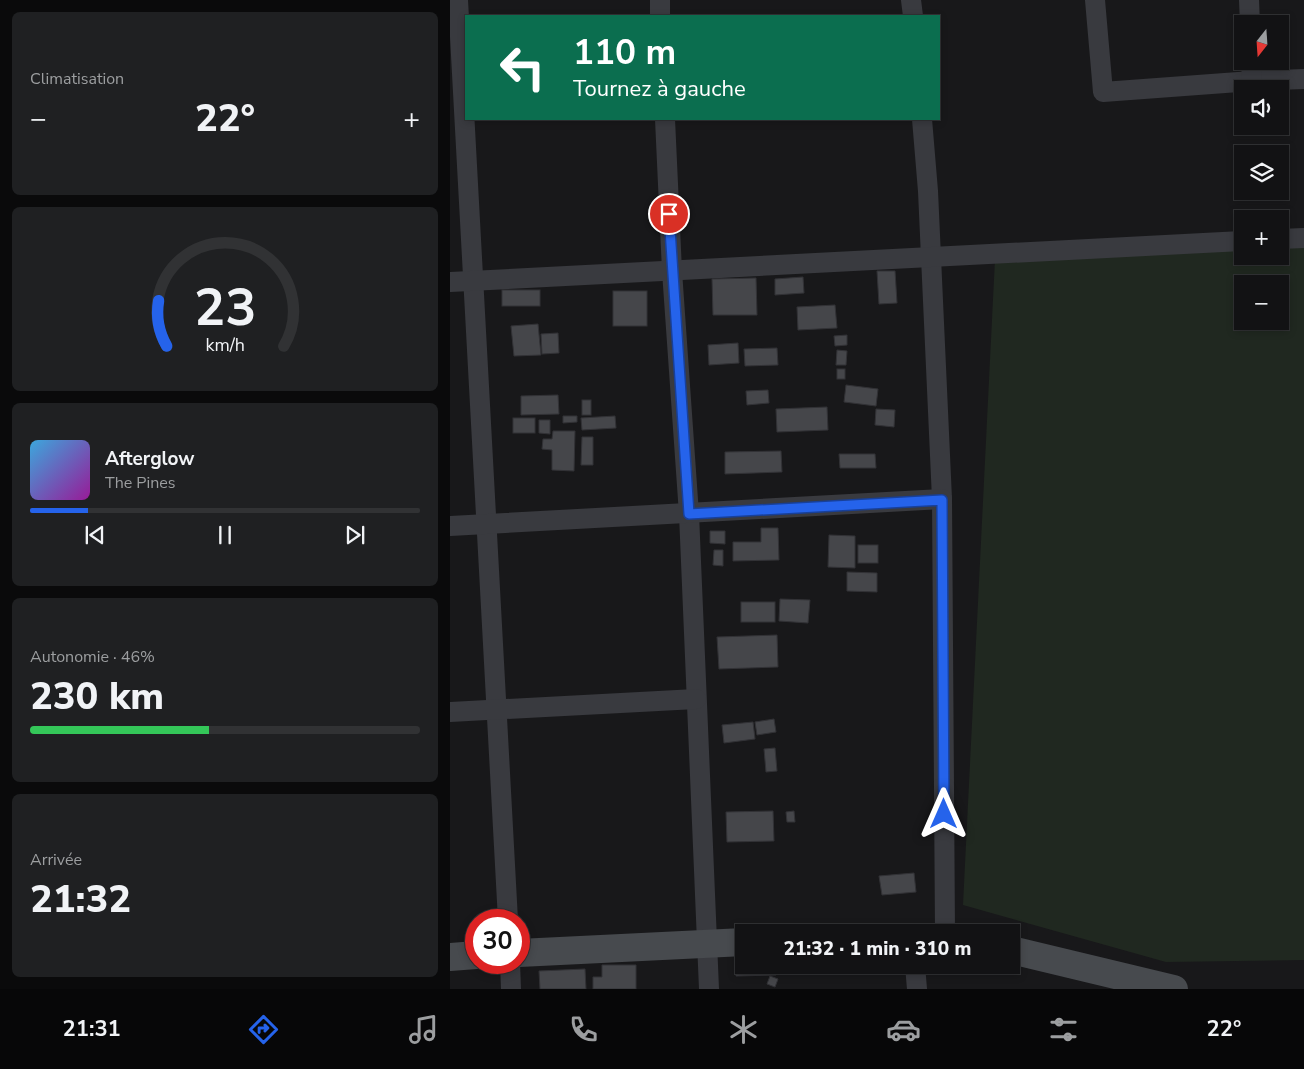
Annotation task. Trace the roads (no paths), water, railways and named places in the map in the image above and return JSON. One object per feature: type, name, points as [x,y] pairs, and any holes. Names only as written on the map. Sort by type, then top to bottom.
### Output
[{"type":"street","points":[[458,0],[507,909]]},
{"type":"street","points":[[660,0],[660,15]]},
{"type":"street","points":[[911,0],[913,15]]},
{"type":"street","points":[[1095,0],[1103,92],[1251,71],[1304,79]]},
{"type":"street","points":[[1249,0],[1250,15]]},
{"type":"street","points":[[665,120],[672,271],[689,514],[709,989]]},
{"type":"street","points":[[922,120],[928,191],[942,500],[945,924]]},
{"type":"street","points":[[1289,239],[1304,238]]},
{"type":"street","points":[[450,282],[1234,241]]},
{"type":"street","points":[[450,526],[942,500]]},
{"type":"street","points":[[450,712],[696,699]]},
{"type":"street","points":[[530,952],[735,942]]},
{"type":"street","points":[[1020,952],[1174,989]]},
{"type":"street","points":[[450,956],[465,955]]},
{"type":"street","points":[[511,974],[512,989]]},
{"type":"street","points":[[916,974],[918,989]]}]
